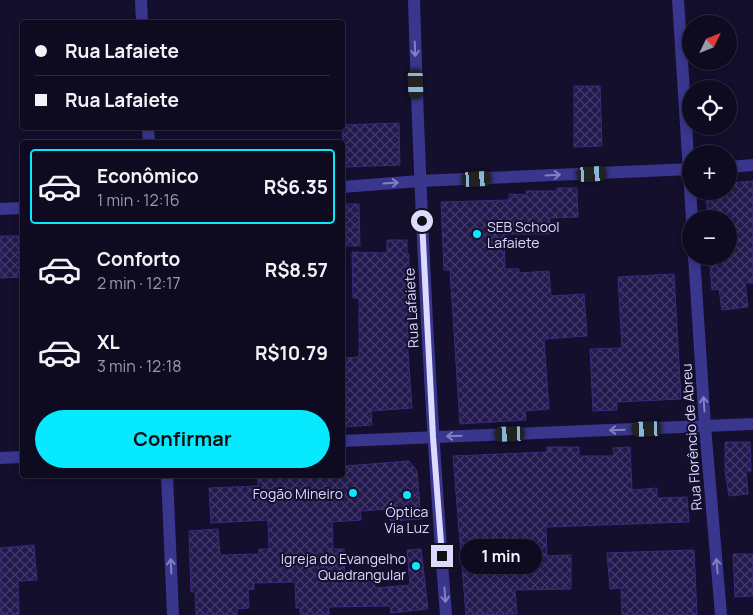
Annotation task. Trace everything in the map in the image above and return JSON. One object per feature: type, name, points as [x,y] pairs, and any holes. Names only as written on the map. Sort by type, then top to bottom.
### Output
[{"type":"street","points":[[140,0],[142,20]]},
{"type":"street","name":"Rua Lafaiete","points":[[414,0],[420,181],[433,437],[446,615]]},
{"type":"street","points":[[678,0],[688,145]]},
{"type":"street","points":[[737,166],[753,165]]},
{"type":"street","points":[[345,187],[420,181],[682,169]]},
{"type":"street","points":[[0,209],[20,208]]},
{"type":"street","name":"Rua Florêncio de Abreu","points":[[695,265],[705,426],[721,615]]},
{"type":"street","points":[[345,441],[753,424]]},
{"type":"street","points":[[0,458],[20,457]]},
{"type":"street","points":[[167,478],[173,615]]},
{"type":"building","points":[[574,86],[600,86],[602,146],[574,147]]},
{"type":"building","points":[[399,123],[400,165],[345,167],[345,140],[343,140],[342,130],[345,130],[345,125]]},
{"type":"building","points":[[753,181],[753,283],[745,283],[748,307],[722,310],[719,289],[712,290],[710,265],[737,265],[737,210],[707,210],[707,200],[737,200],[737,182]]},
{"type":"building","points":[[557,188],[577,188],[578,217],[550,218],[550,234],[504,234],[505,269],[519,269],[519,273],[549,271],[551,296],[584,294],[587,336],[544,339],[549,409],[525,411],[526,420],[460,424],[450,270],[444,270],[441,202],[509,200],[509,194],[527,195],[526,191],[557,191]]},
{"type":"building","points":[[345,204],[359,204],[360,246],[345,246]]},
{"type":"building","points":[[0,236],[20,236],[20,277],[0,278]]},
{"type":"building","points":[[387,240],[407,240],[407,254],[409,254],[408,303],[412,304],[411,320],[408,320],[408,353],[412,408],[371,411],[372,425],[345,427],[345,358],[359,357],[359,298],[353,298],[352,252],[387,253]]},
{"type":"building","points":[[674,274],[681,399],[617,402],[617,410],[593,411],[590,349],[622,348],[618,277]]},
{"type":"building","points":[[725,442],[750,442],[751,471],[746,471],[748,494],[729,496],[725,471]]},
{"type":"building","points":[[547,447],[579,447],[579,456],[614,456],[613,448],[630,447],[632,490],[657,488],[657,498],[687,497],[689,522],[546,527],[547,556],[571,555],[571,589],[515,590],[517,614],[466,615],[453,456],[547,452]]},
{"type":"building","points":[[409,461],[417,471],[421,519],[390,521],[389,509],[360,511],[361,520],[332,522],[333,549],[344,549],[345,582],[375,581],[375,588],[410,585],[407,550],[421,549],[428,609],[391,613],[390,606],[329,607],[329,615],[300,615],[300,608],[296,608],[295,582],[254,583],[254,589],[248,590],[249,608],[237,609],[237,615],[196,615],[195,592],[191,592],[189,531],[218,529],[220,555],[259,554],[259,549],[269,549],[268,520],[211,523],[209,488],[258,486],[258,478],[345,478],[345,466]]},
{"type":"building","points":[[34,545],[37,580],[18,581],[19,615],[0,615],[0,548]]},
{"type":"building","points":[[694,550],[697,615],[622,615],[621,588],[610,589],[607,553]]},
{"type":"building","points":[[733,554],[753,554],[753,596],[735,597]]},
{"type":"place","name":"SEB School Lafaiete","points":[[477,234]]},
{"type":"place","name":"Fogão Mineiro","points":[[353,493]]},
{"type":"place","name":"Óptica Via Luz","points":[[407,495]]},
{"type":"place","name":"Igreja do Evangelho Quadrangular","points":[[416,566]]},
{"type":"route","points":[[422,221],[433,437],[442,556]]}]
